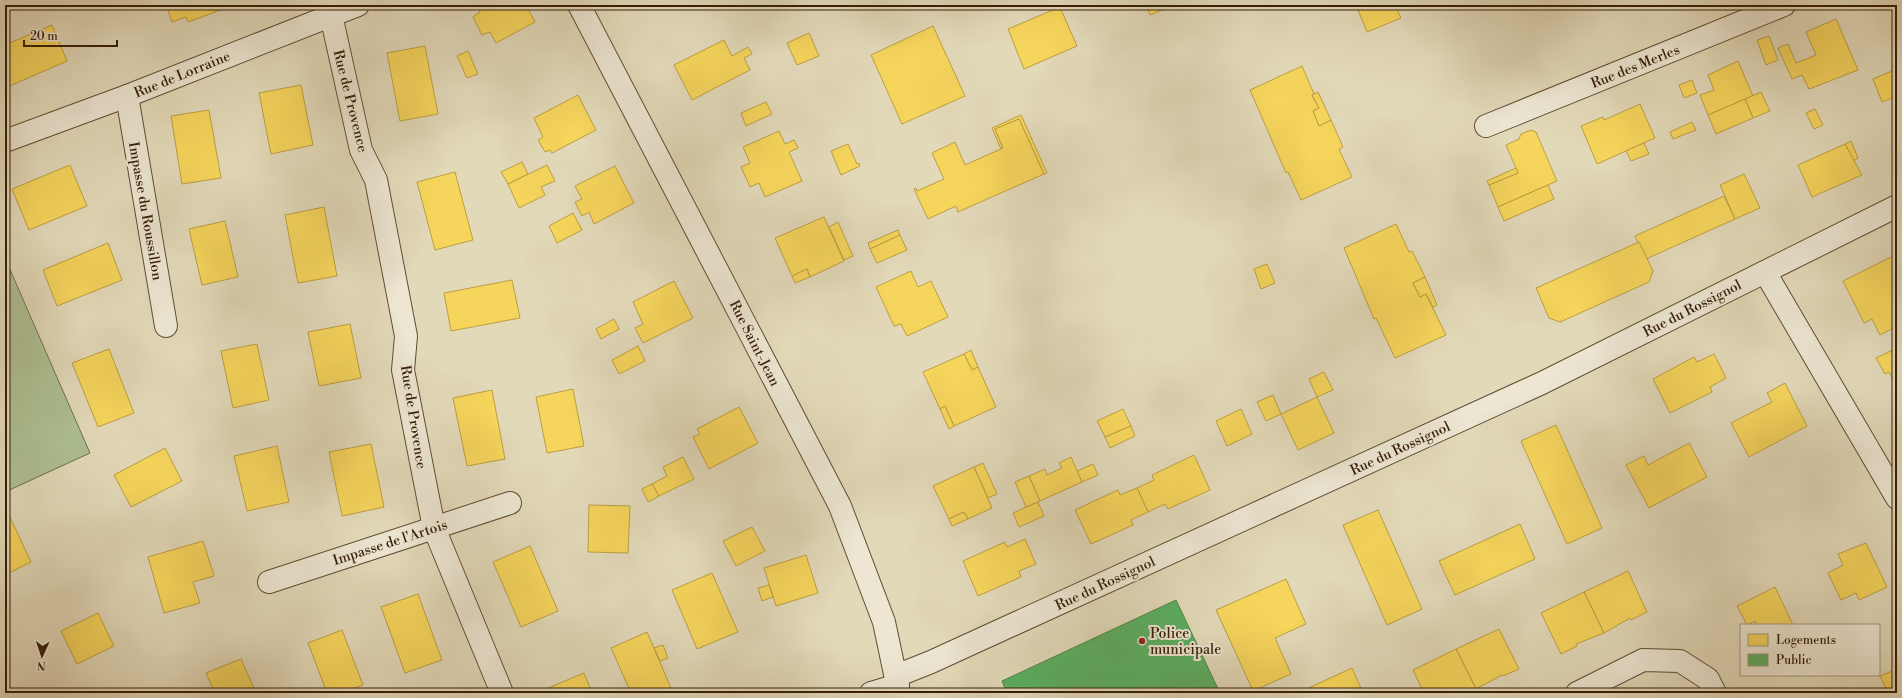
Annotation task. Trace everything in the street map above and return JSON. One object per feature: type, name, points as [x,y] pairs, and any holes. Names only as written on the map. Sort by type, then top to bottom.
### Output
[{"type":"street","name":"Rue de Lorraine","points":[[5,141],[127,96],[358,5]]},
{"type":"street","name":"Rue Saint-Jean","points":[[579,5],[840,506],[884,622],[898,685]]},
{"type":"street","name":"Rue des Merles","points":[[1486,126],[1784,5]]},
{"type":"street","name":"Rue de Provence","points":[[331,16],[361,150],[376,180],[406,336],[403,370],[434,528],[502,693]]},
{"type":"street","name":"Impasse du Roussillon","points":[[127,96],[166,326]]},
{"type":"street","name":"Rue du Rossignol","points":[[871,693],[898,685],[953,652],[1542,383],[1897,206]]},
{"type":"street","points":[[1765,272],[1897,498]]},
{"type":"street","name":"Impasse de l'Artois","points":[[269,582],[510,503]]},
{"type":"street","points":[[1577,693],[1643,660],[1680,661],[1708,679],[1715,693]]},
{"type":"green space","points":[[8,265],[90,453],[5,492],[5,267]]},
{"type":"building: Logements","points":[[166,5],[224,5],[226,8],[188,22],[186,17],[172,22]]},
{"type":"building: Logements","points":[[526,5],[535,22],[496,43],[490,32],[482,35],[473,17],[480,12],[477,6]]},
{"type":"building: Logements","points":[[1146,5],[1174,5],[1150,15]]},
{"type":"building: Logements","points":[[1356,5],[1395,5],[1401,18],[1367,32]]},
{"type":"building: Logements","points":[[1060,7],[1077,46],[1024,69],[1008,29]]},
{"type":"building: Logements","points":[[1836,19],[1858,70],[1809,89],[1802,75],[1792,79],[1778,48],[1788,44],[1796,63],[1816,55],[1806,32]]},
{"type":"building: Logements","points":[[52,25],[67,61],[5,88],[5,45]]},
{"type":"building: Logements","points":[[933,26],[965,96],[902,124],[871,55]]},
{"type":"building: Logements","points":[[809,33],[819,56],[797,65],[787,43]]},
{"type":"building: Logements","points":[[1769,36],[1778,60],[1766,65],[1757,40]]},
{"type":"building: Logements","points":[[724,40],[732,56],[748,47],[752,54],[744,58],[750,70],[692,100],[674,65]]},
{"type":"building: Logements","points":[[425,46],[438,114],[400,121],[387,53]]},
{"type":"building: Logements","points":[[468,51],[478,74],[467,78],[457,56]]},
{"type":"building: Logements","points":[[1738,61],[1753,96],[1708,115],[1700,95],[1714,90],[1708,75]]},
{"type":"building: Logements","points":[[1302,66],[1314,94],[1312,95],[1319,108],[1313,111],[1319,126],[1331,120],[1343,147],[1339,149],[1352,177],[1301,200],[1288,172],[1286,173],[1250,90]]},
{"type":"building: Logements","points":[[1897,69],[1897,96],[1882,102],[1873,79]]},
{"type":"building: Logements","points":[[1692,80],[1697,93],[1684,98],[1679,85]]},
{"type":"building: Logements","points":[[301,85],[313,145],[271,154],[259,93]]},
{"type":"building: Logements","points":[[1318,92],[1331,120],[1319,126],[1313,111],[1319,108],[1312,95]]},
{"type":"building: Logements","points":[[1761,92],[1770,111],[1753,118],[1745,99]]},
{"type":"building: Logements","points":[[578,95],[596,130],[552,153],[550,150],[545,152],[538,140],[543,137],[534,118]]},
{"type":"building: Logements","points":[[1745,99],[1753,118],[1716,134],[1708,115]]},
{"type":"building: Logements","points":[[766,102],[772,114],[746,126],[741,113]]},
{"type":"building: Logements","points":[[1640,104],[1655,138],[1597,164],[1581,126],[1603,117],[1604,120]]},
{"type":"building: Logements","points":[[1815,109],[1823,125],[1814,129],[1806,113]]},
{"type":"building: Logements","points":[[209,110],[221,178],[182,184],[171,116]]},
{"type":"building: Logements","points":[[1021,115],[1047,173],[1044,174],[1019,119],[995,129],[1003,148],[1001,149],[992,128]]},
{"type":"building: Logements","points":[[1019,119],[1044,174],[958,212],[956,206],[928,219],[914,189],[916,188],[917,191],[944,179],[932,153],[955,142],[965,165],[1003,148],[995,129]]},
{"type":"building: Logements","points":[[1692,122],[1696,130],[1673,139],[1670,132]]},
{"type":"building: Logements","points":[[1531,130],[1536,132],[1557,181],[1498,207],[1489,185],[1518,173],[1506,145],[1519,139],[1521,134]]},
{"type":"building: Logements","points":[[779,131],[785,144],[794,140],[798,148],[789,152],[802,181],[765,197],[759,183],[750,187],[741,167],[750,163],[743,147]]},
{"type":"building: Logements","points":[[1851,141],[1858,158],[1853,161],[1845,144]]},
{"type":"building: Logements","points":[[1644,143],[1649,154],[1631,161],[1626,151]]},
{"type":"building: Logements","points":[[848,144],[857,164],[859,163],[860,166],[841,175],[831,151]]},
{"type":"building: Logements","points":[[1845,144],[1862,175],[1812,197],[1798,165]]},
{"type":"building: Logements","points":[[522,162],[528,174],[508,184],[501,172]]},
{"type":"building: Logements","points":[[70,165],[87,206],[29,230],[12,189]]},
{"type":"building: Logements","points":[[547,165],[555,181],[541,187],[545,195],[519,208],[508,184]]},
{"type":"building: Logements","points":[[615,166],[634,203],[594,224],[589,212],[582,216],[575,202],[582,199],[575,186]]},
{"type":"building: Logements","points":[[1516,168],[1518,173],[1489,185],[1487,181]]},
{"type":"building: Logements","points":[[455,172],[473,240],[435,250],[417,182]]},
{"type":"building: Logements","points":[[1744,174],[1760,208],[1735,219],[1720,185]]},
{"type":"building: Logements","points":[[1548,185],[1554,199],[1504,221],[1498,207]]},
{"type":"building: Logements","points":[[1724,196],[1735,219],[1646,259],[1635,236]]},
{"type":"building: Logements","points":[[324,207],[337,276],[298,283],[285,215]]},
{"type":"building: Logements","points":[[573,213],[582,230],[557,243],[549,226]]},
{"type":"building: Logements","points":[[824,217],[844,261],[810,277],[807,269],[792,276],[775,238]]},
{"type":"building: Logements","points":[[225,221],[238,277],[202,285],[189,229]]},
{"type":"building: Logements","points":[[838,222],[853,256],[844,260],[829,227]]},
{"type":"building: Logements","points":[[1396,224],[1409,252],[1412,251],[1425,277],[1413,283],[1420,297],[1426,294],[1446,335],[1395,358],[1376,318],[1374,319],[1344,248]]},
{"type":"building: Logements","points":[[898,230],[900,235],[870,249],[868,243]]},
{"type":"building: Logements","points":[[900,235],[907,250],[877,263],[870,249]]},
{"type":"building: Logements","points":[[1639,242],[1653,271],[1649,282],[1560,322],[1549,318],[1536,288]]},
{"type":"building: Logements","points":[[108,243],[122,280],[57,306],[43,270]]},
{"type":"building: Logements","points":[[1897,254],[1897,326],[1880,335],[1872,319],[1864,323],[1843,281]]},
{"type":"building: Logements","points":[[1267,264],[1275,283],[1261,289],[1254,269]]},
{"type":"building: Logements","points":[[807,269],[810,277],[795,283],[792,276]]},
{"type":"building: Logements","points":[[911,271],[918,287],[931,281],[948,317],[907,336],[901,324],[894,326],[876,287]]},
{"type":"building: Logements","points":[[1425,277],[1437,305],[1433,307],[1426,294],[1420,297],[1413,283]]},
{"type":"building: Logements","points":[[512,280],[520,318],[451,331],[444,293]]},
{"type":"building: Logements","points":[[674,281],[693,318],[643,343],[635,328],[643,324],[633,302]]},
{"type":"building: Logements","points":[[614,319],[619,329],[601,339],[596,329]]},
{"type":"building: Logements","points":[[350,324],[361,378],[319,386],[308,332]]},
{"type":"building: Logements","points":[[257,344],[269,400],[233,408],[221,351]]},
{"type":"building: Logements","points":[[638,346],[645,361],[619,374],[612,360]]},
{"type":"building: Logements","points":[[1897,348],[1897,387],[1889,372],[1885,374],[1876,358]]},
{"type":"building: Logements","points":[[109,349],[134,413],[98,427],[72,363]]},
{"type":"building: Logements","points":[[971,350],[978,367],[972,370],[964,354]]},
{"type":"building: Logements","points":[[964,354],[972,370],[978,367],[996,407],[954,426],[945,406],[940,409],[923,372]]},
{"type":"building: Logements","points":[[1714,354],[1726,378],[1710,387],[1712,392],[1670,413],[1653,379],[1694,357],[1697,362]]},
{"type":"building: Logements","points":[[1324,372],[1333,390],[1317,397],[1309,379]]},
{"type":"building: Logements","points":[[1785,383],[1807,426],[1749,457],[1731,423],[1772,402],[1767,393]]},
{"type":"building: Logements","points":[[573,389],[584,446],[547,453],[536,397]]},
{"type":"building: Logements","points":[[492,390],[505,459],[467,466],[453,398]]},
{"type":"building: Logements","points":[[1273,395],[1281,414],[1266,421],[1257,402]]},
{"type":"building: Logements","points":[[1317,397],[1334,433],[1298,450],[1281,414]]},
{"type":"building: Logements","points":[[945,406],[954,426],[949,429],[940,409]]},
{"type":"building: Logements","points":[[739,407],[758,443],[709,469],[693,437],[700,434],[697,429]]},
{"type":"building: Logements","points":[[1123,409],[1131,426],[1105,437],[1097,421]]},
{"type":"building: Logements","points":[[1241,409],[1252,434],[1227,446],[1216,421]]},
{"type":"building: Logements","points":[[1556,425],[1602,528],[1567,544],[1521,441]]},
{"type":"building: Logements","points":[[1131,426],[1135,436],[1110,448],[1105,437]]},
{"type":"building: Logements","points":[[1689,443],[1707,477],[1649,508],[1626,465],[1644,456],[1648,465]]},
{"type":"building: Logements","points":[[371,444],[384,507],[342,516],[329,452]]},
{"type":"building: Logements","points":[[277,446],[289,502],[247,511],[234,456]]},
{"type":"building: Logements","points":[[165,448],[182,481],[131,507],[114,475]]},
{"type":"building: Logements","points":[[1194,455],[1210,490],[1168,509],[1165,504],[1148,512],[1137,488],[1154,480],[1152,475]]},
{"type":"building: Logements","points":[[683,457],[694,479],[659,496],[652,484],[667,476],[663,467]]},
{"type":"building: Logements","points":[[1071,457],[1082,482],[1040,501],[1029,476],[1045,469],[1047,475],[1062,468],[1059,463]]},
{"type":"building: Logements","points":[[983,463],[997,494],[988,498],[974,467]]},
{"type":"building: Logements","points":[[1093,464],[1098,475],[1082,482],[1077,471]]},
{"type":"building: Logements","points":[[974,467],[992,508],[968,519],[964,512],[949,519],[933,486]]},
{"type":"building: Logements","points":[[1029,476],[1040,501],[1026,507],[1015,482]]},
{"type":"building: Logements","points":[[652,484],[659,496],[648,502],[642,489]]},
{"type":"building: Logements","points":[[1137,488],[1148,512],[1131,520],[1133,525],[1091,544],[1075,510],[1118,490],[1120,495]]},
{"type":"building: Logements","points":[[1038,502],[1044,516],[1019,527],[1013,513]]},
{"type":"building: Logements","points":[[589,505],[630,506],[628,553],[588,552]]},
{"type":"building: Logements","points":[[1378,510],[1422,609],[1387,625],[1343,525]]},
{"type":"building: Logements","points":[[964,512],[968,519],[952,526],[949,519]]},
{"type":"building: Logements","points":[[9,515],[31,562],[5,575],[5,517]]},
{"type":"building: Logements","points":[[1520,524],[1535,559],[1455,595],[1439,561]]},
{"type":"building: Logements","points":[[752,527],[765,551],[736,566],[723,541]]},
{"type":"building: Logements","points":[[1025,539],[1036,564],[1019,571],[1021,577],[978,596],[963,561],[1005,542],[1007,547]]},
{"type":"building: Logements","points":[[203,541],[214,576],[193,582],[200,603],[164,613],[148,557]]},
{"type":"building: Logements","points":[[1866,543],[1887,587],[1859,600],[1856,593],[1841,600],[1828,573],[1843,565],[1838,554]]},
{"type":"building: Logements","points":[[530,546],[558,611],[521,627],[493,562]]},
{"type":"building: Logements","points":[[806,555],[818,593],[776,606],[764,568]]},
{"type":"building: Logements","points":[[1628,571],[1647,612],[1631,620],[1630,618],[1604,633],[1584,592]]},
{"type":"building: Logements","points":[[712,573],[738,632],[697,649],[672,590]]},
{"type":"building: Logements","points":[[1286,579],[1306,624],[1275,638],[1291,674],[1253,691],[1216,610]]},
{"type":"building: Logements","points":[[769,585],[773,597],[762,601],[758,588]]},
{"type":"building: Logements","points":[[1775,587],[1793,624],[1756,624],[1755,621],[1746,624],[1737,606]]},
{"type":"building: Logements","points":[[1584,592],[1604,633],[1576,644],[1577,646],[1561,654],[1541,613]]},
{"type":"building: Logements","points":[[418,594],[442,660],[405,673],[381,607]]},
{"type":"building: Logements","points":[[98,613],[114,646],[77,664],[61,631]]},
{"type":"building: Logements","points":[[1499,629],[1519,669],[1503,676],[1502,675],[1476,689],[1456,649]]},
{"type":"building: Logements","points":[[342,630],[363,685],[341,693],[327,693],[308,643]]},
{"type":"building: Logements","points":[[647,632],[673,693],[631,693],[611,648]]},
{"type":"building: Logements","points":[[663,645],[668,658],[660,661],[654,648]]},
{"type":"building: Logements","points":[[1456,649],[1476,689],[1468,693],[1424,693],[1413,670]]},
{"type":"building: Logements","points":[[241,659],[256,693],[215,693],[206,673]]},
{"type":"building: Logements","points":[[1352,668],[1363,693],[1303,693],[1302,691]]},
{"type":"building: Logements","points":[[1897,669],[1897,693],[1888,693],[1880,676]]},
{"type":"building: Logements","points":[[584,673],[592,693],[550,693],[548,688]]},
{"type":"building: Public","name":"Police municipale","points":[[1176,600],[1220,693],[1007,693],[1002,681]]},
{"type":"place","name":"Police municipale","points":[[1142,641]]}]
